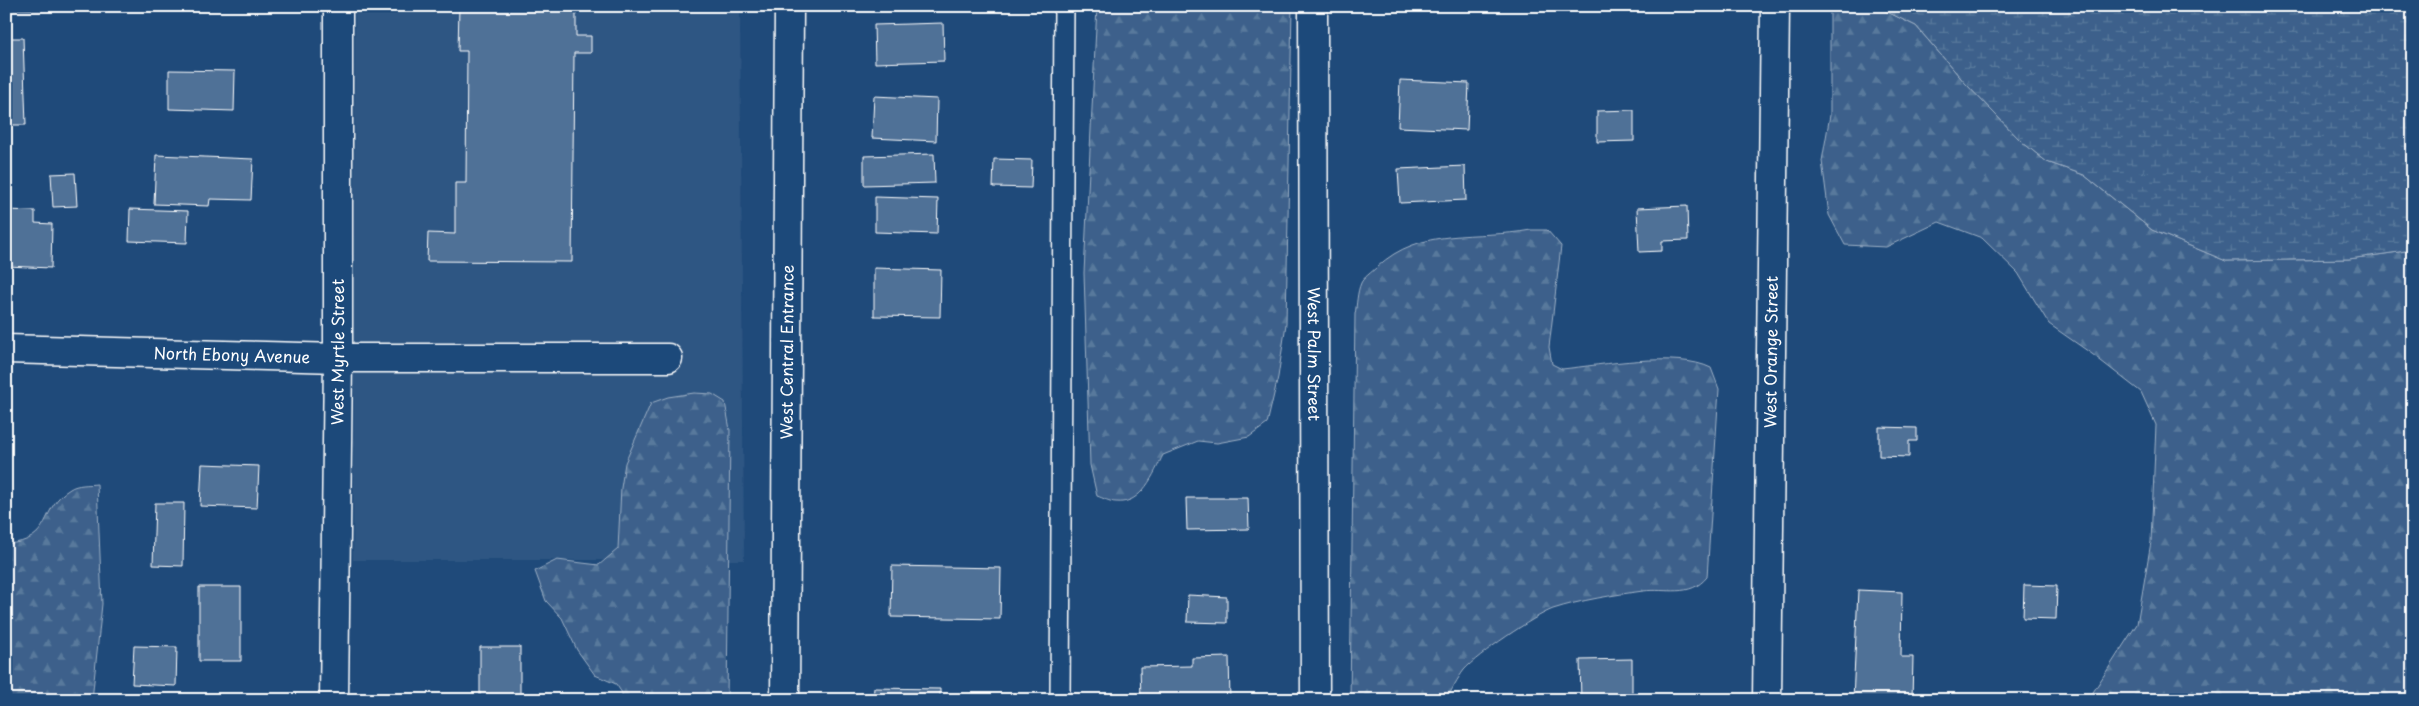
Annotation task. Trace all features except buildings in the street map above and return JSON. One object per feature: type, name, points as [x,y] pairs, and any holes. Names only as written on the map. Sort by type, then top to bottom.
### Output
[{"type":"main road","name":"West Myrtle Street","points":[[334,700],[338,358],[338,6]]},
{"type":"main road","name":"West Central Entrance","points":[[785,700],[789,6]]},
{"type":"main road","name":"West Palm Street","points":[[1313,6],[1315,700]]},
{"type":"main road","name":"West Orange Street","points":[[1767,700],[1775,6]]},
{"type":"main road","name":"North Ebony Avenue","points":[[6,349],[338,358],[668,358]]},
{"type":"lane","points":[[1060,700],[1064,6]]},
{"type":"shaded area","points":[[355,6],[740,6],[744,560],[353,560]]},
{"type":"green space","points":[[1097,6],[1292,6],[1286,324],[1278,377],[1267,424],[1249,437],[1217,443],[1198,441],[1163,455],[1146,486],[1140,493],[1125,502],[1109,501],[1097,496],[1090,465],[1084,273]]},
{"type":"green space","points":[[1830,6],[1875,6],[1916,26],[1966,84],[2022,142],[2047,162],[2084,175],[2152,230],[2226,261],[2349,259],[2413,250],[2413,700],[2088,700],[2137,624],[2151,542],[2156,425],[2141,392],[2049,324],[2018,273],[1982,238],[1939,222],[1886,247],[1845,245],[1829,215],[1822,161],[1830,115]]},
{"type":"green space","points":[[1875,6],[2413,6],[2413,250],[2349,259],[2226,261],[2152,230],[2084,175],[2047,162],[2022,142],[1966,84],[1916,26]]},
{"type":"green space","points":[[1547,230],[1561,246],[1549,347],[1552,364],[1562,369],[1618,362],[1679,360],[1711,368],[1719,389],[1707,577],[1700,584],[1686,590],[1652,590],[1609,596],[1586,600],[1544,613],[1506,636],[1471,663],[1459,677],[1447,700],[1350,700],[1355,314],[1361,283],[1394,254],[1412,245],[1450,237]]},
{"type":"green space","points":[[694,393],[712,394],[725,402],[730,430],[727,700],[622,700],[622,693],[616,684],[595,675],[577,650],[562,618],[546,601],[535,571],[557,560],[599,565],[618,549],[621,488],[625,463],[651,403],[668,397]]},
{"type":"green space","points":[[97,484],[102,604],[92,700],[6,700],[6,544],[22,542],[32,537],[39,530],[53,505],[73,487]]}]
